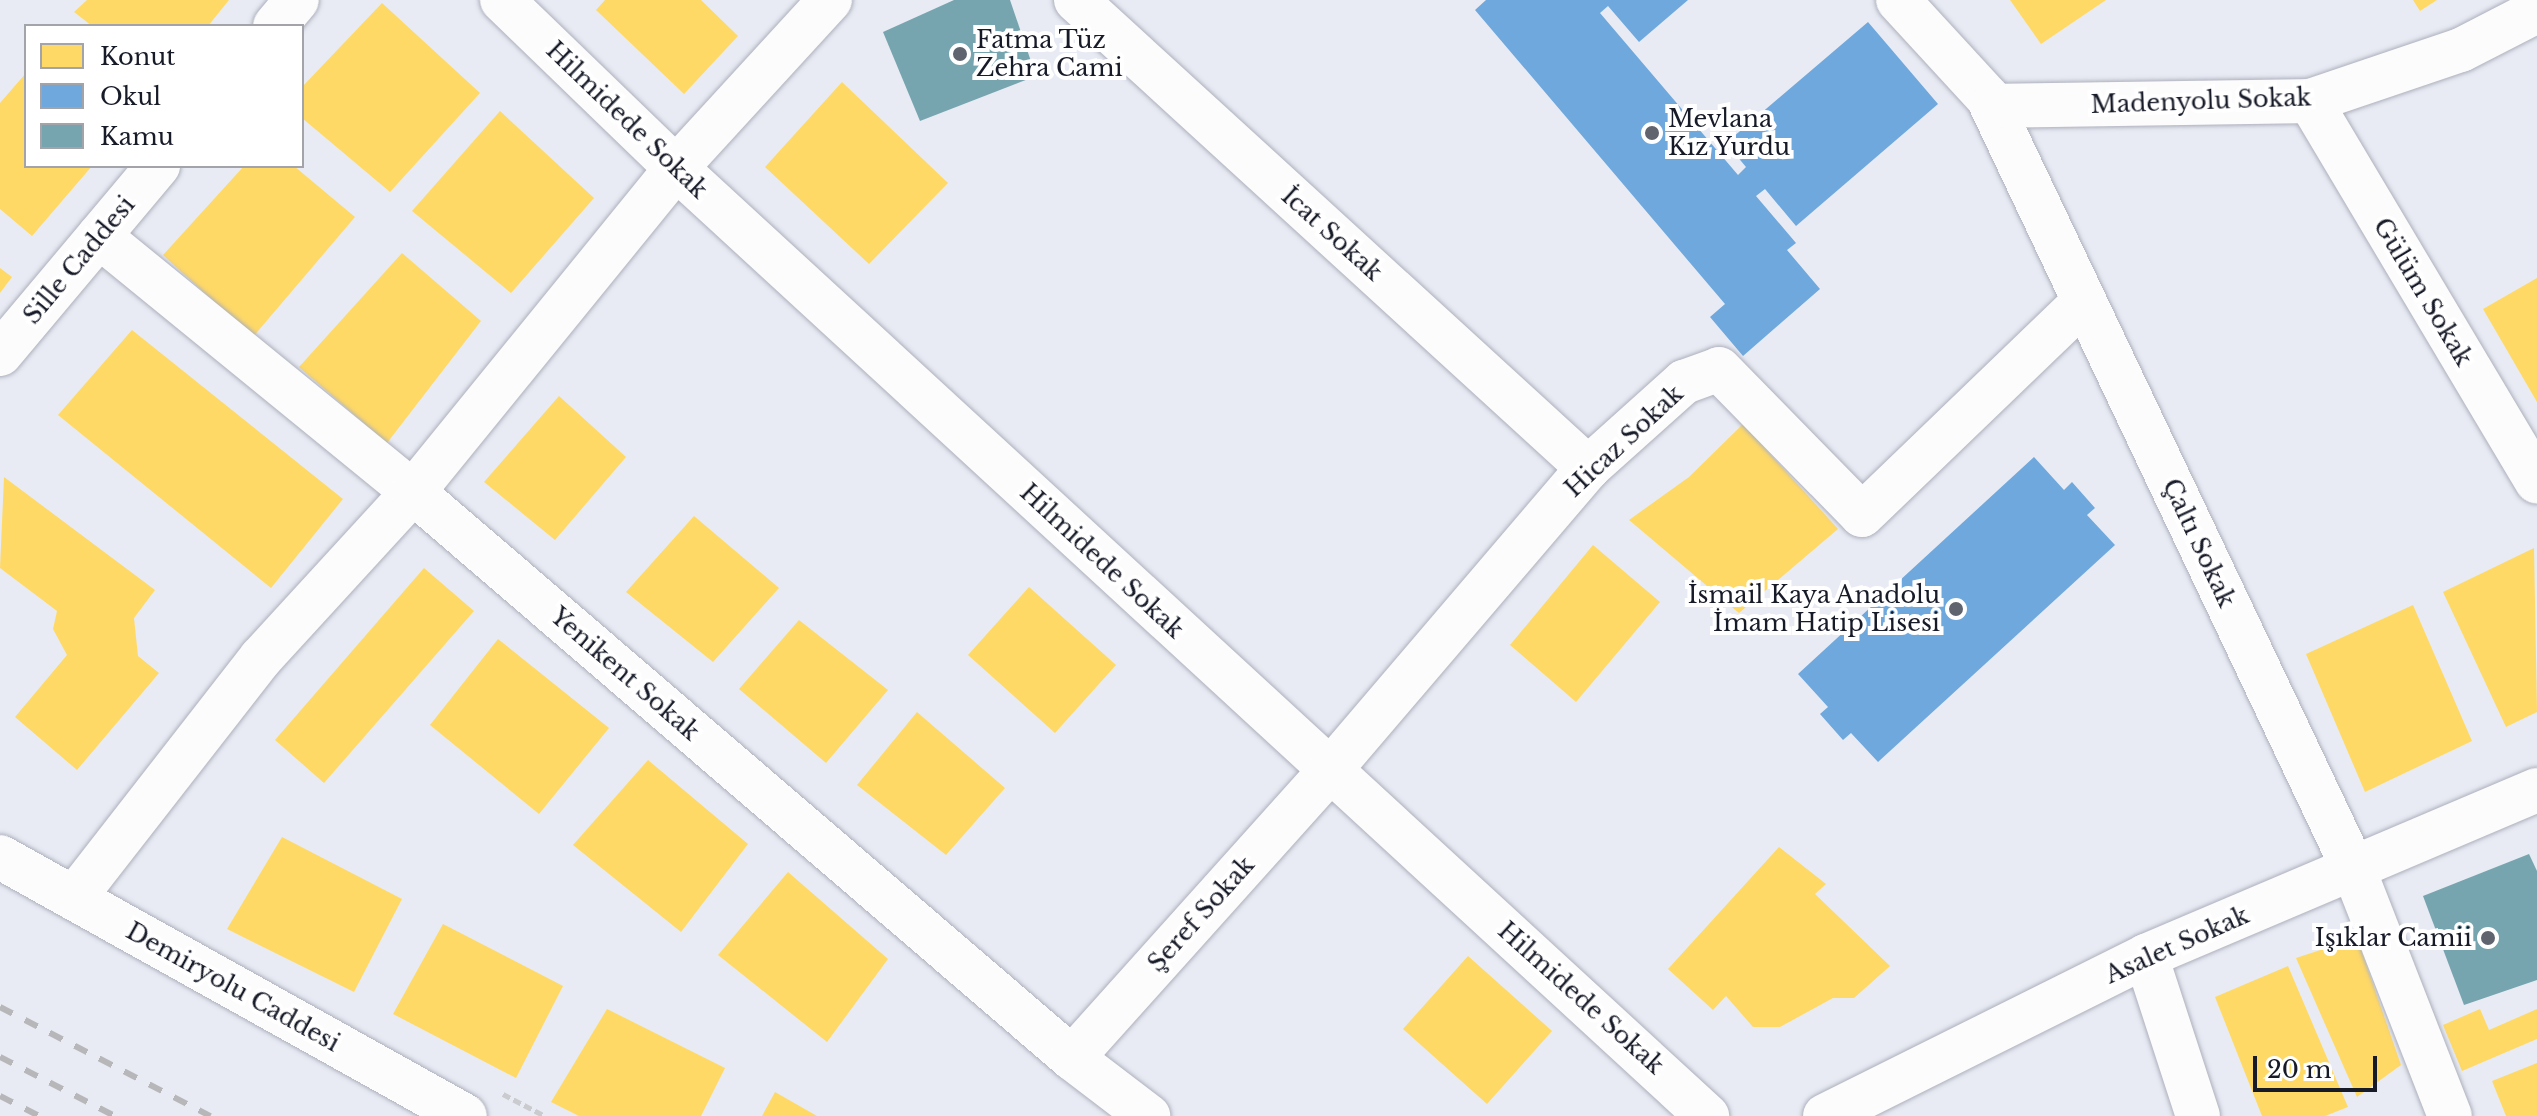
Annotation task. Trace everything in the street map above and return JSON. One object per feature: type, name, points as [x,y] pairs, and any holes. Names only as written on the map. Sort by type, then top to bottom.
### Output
[{"type":"street","points":[[277,24],[297,0]]},
{"type":"street","name":"Hilmidede Sokak","points":[[502,0],[676,168],[1707,1116]]},
{"type":"street","points":[[74,898],[261,658],[413,492],[676,168],[830,0]]},
{"type":"street","name":"İcat Sokak","points":[[1076,0],[1588,468]]},
{"type":"street","name":"Çaltı Sokak","points":[[1898,0],[1992,106],[2354,870],[2450,1116]]},
{"type":"street","name":"Madenyolu Sokak","points":[[1992,106],[2310,101],[2461,50],[2537,11]]},
{"type":"street","name":"Gülüm Sokak","points":[[2310,101],[2537,482]]},
{"type":"street","name":"Sille Caddesi","points":[[0,354],[156,168]]},
{"type":"street","name":"Yenikent Sokak","points":[[99,236],[413,492],[1072,1058],[1148,1116]]},
{"type":"street","name":"Hicaz Sokak","points":[[1330,770],[1588,468],[1684,382],[1719,369],[1862,515],[2084,301]]},
{"type":"street","name":"Şeref Sokak","points":[[1072,1058],[1330,770]]},
{"type":"street","name":"Asalet Sokak","points":[[1825,1116],[2146,956],[2537,790]]},
{"type":"street","name":"Demiryolu Caddesi","points":[[0,857],[465,1116]]},
{"type":"street","points":[[2146,956],[2198,1116]]},
{"type":"building: Konut","points":[[87,0],[229,0],[210,24],[89,24],[74,12]]},
{"type":"building: Konut","points":[[605,0],[701,0],[738,36],[684,94],[596,10]]},
{"type":"building: Konut","points":[[2010,0],[2106,0],[2041,44]]},
{"type":"building: Konut","points":[[2413,0],[2437,0],[2420,11]]},
{"type":"building: Konut","points":[[382,3],[480,93],[390,192],[304,120],[304,85]]},
{"type":"building: Konut","points":[[24,75],[24,168],[90,168],[32,236],[0,209],[0,103]]},
{"type":"building: Konut","points":[[842,82],[948,183],[869,264],[765,167]]},
{"type":"building: Konut","points":[[500,111],[594,198],[511,293],[412,211]]},
{"type":"building: Konut","points":[[242,168],[296,168],[355,217],[253,337],[163,255]]},
{"type":"building: Konut","points":[[402,253],[481,321],[387,443],[299,367]]},
{"type":"building: Konut","points":[[0,268],[12,277],[0,293]]},
{"type":"building: Konut","points":[[2537,278],[2537,402],[2483,309]]},
{"type":"building: Konut","points":[[132,330],[343,499],[271,588],[58,415]]},
{"type":"building: Konut","points":[[559,396],[626,457],[555,540],[484,482]]},
{"type":"building: Konut","points":[[1743,424],[1838,529],[1739,613],[1629,520],[1689,477]]},
{"type":"building: Konut","points":[[4,477],[155,590],[134,618],[138,656],[159,673],[77,770],[15,717],[67,655],[53,629],[57,611],[0,568]]},
{"type":"building: Konut","points":[[694,516],[779,588],[713,662],[626,592]]},
{"type":"building: Konut","points":[[1593,545],[1660,602],[1576,702],[1510,645]]},
{"type":"building: Konut","points":[[2534,548],[2537,712],[2506,727],[2443,592]]},
{"type":"building: Konut","points":[[424,568],[474,611],[324,783],[275,740]]},
{"type":"building: Konut","points":[[1029,587],[1116,665],[1055,733],[968,655]]},
{"type":"building: Konut","points":[[2413,605],[2472,741],[2365,792],[2306,654]]},
{"type":"building: Konut","points":[[799,620],[888,690],[826,763],[739,689]]},
{"type":"building: Konut","points":[[498,639],[609,728],[539,814],[430,725]]},
{"type":"building: Konut","points":[[917,712],[1005,788],[946,855],[857,785]]},
{"type":"building: Konut","points":[[648,760],[748,844],[681,932],[573,845]]},
{"type":"building: Konut","points":[[282,837],[402,899],[354,992],[227,929]]},
{"type":"building: Konut","points":[[1779,847],[1826,884],[1815,894],[1890,966],[1854,998],[1833,998],[1780,1027],[1753,1027],[1726,996],[1713,1010],[1668,969]]},
{"type":"building: Konut","points":[[788,872],[888,959],[827,1042],[718,955]]},
{"type":"building: Konut","points":[[443,924],[563,986],[516,1078],[393,1014]]},
{"type":"building: Konut","points":[[2357,938],[2401,1065],[2357,1097],[2296,958]]},
{"type":"building: Konut","points":[[1468,956],[1552,1031],[1487,1104],[1403,1029]]},
{"type":"building: Konut","points":[[2288,966],[2348,1107],[2325,1116],[2262,1116],[2215,997]]},
{"type":"building: Konut","points":[[607,1009],[725,1068],[701,1116],[579,1116],[551,1102]]},
{"type":"building: Konut","points":[[2480,1009],[2489,1030],[2537,1009],[2537,1039],[2462,1071],[2443,1025]]},
{"type":"building: Konut","points":[[2537,1063],[2537,1116],[2506,1116],[2492,1081]]},
{"type":"building: Konut","points":[[775,1092],[817,1116],[762,1116]]},
{"type":"building: Okul","points":[[1486,0],[1688,0],[1639,42],[1608,6],[1600,13],[1738,175],[1746,167],[1726,143],[1868,22],[1938,104],[1796,226],[1765,189],[1756,196],[1796,243],[1787,250],[1820,289],[1743,356],[1710,317],[1725,304],[1475,10]]},
{"type":"building: Okul","name":"İsmail Kaya Anadolu İmam Hatip Lisesi","points":[[2034,457],[2064,490],[2072,482],[2095,508],[2087,515],[2115,545],[1878,762],[1851,733],[1843,740],[1820,714],[1828,707],[1798,674]]},
{"type":"building: Kamu","name":"Fatma Tüz Zehra Cami","points":[[954,0],[1010,0],[1036,76],[920,121],[883,32]]},
{"type":"building: Kamu","name":"Işıklar Camii","points":[[2529,854],[2537,871],[2537,980],[2464,1005],[2423,896]]},
{"type":"railway","points":[[0,1007],[210,1116]]},
{"type":"railway","points":[[0,1057],[115,1116]]},
{"type":"railway","points":[[0,1096],[39,1116]]},
{"type":"place","name":"Fatma Tüz Zehra Cami","points":[[960,54]]},
{"type":"place","name":"Mevlana Kız Yurdu","points":[[1652,133]]},
{"type":"place","name":"İsmail Kaya Anadolu İmam Hatip Lisesi","points":[[1956,609]]},
{"type":"place","name":"Işıklar Camii","points":[[2488,938]]}]
